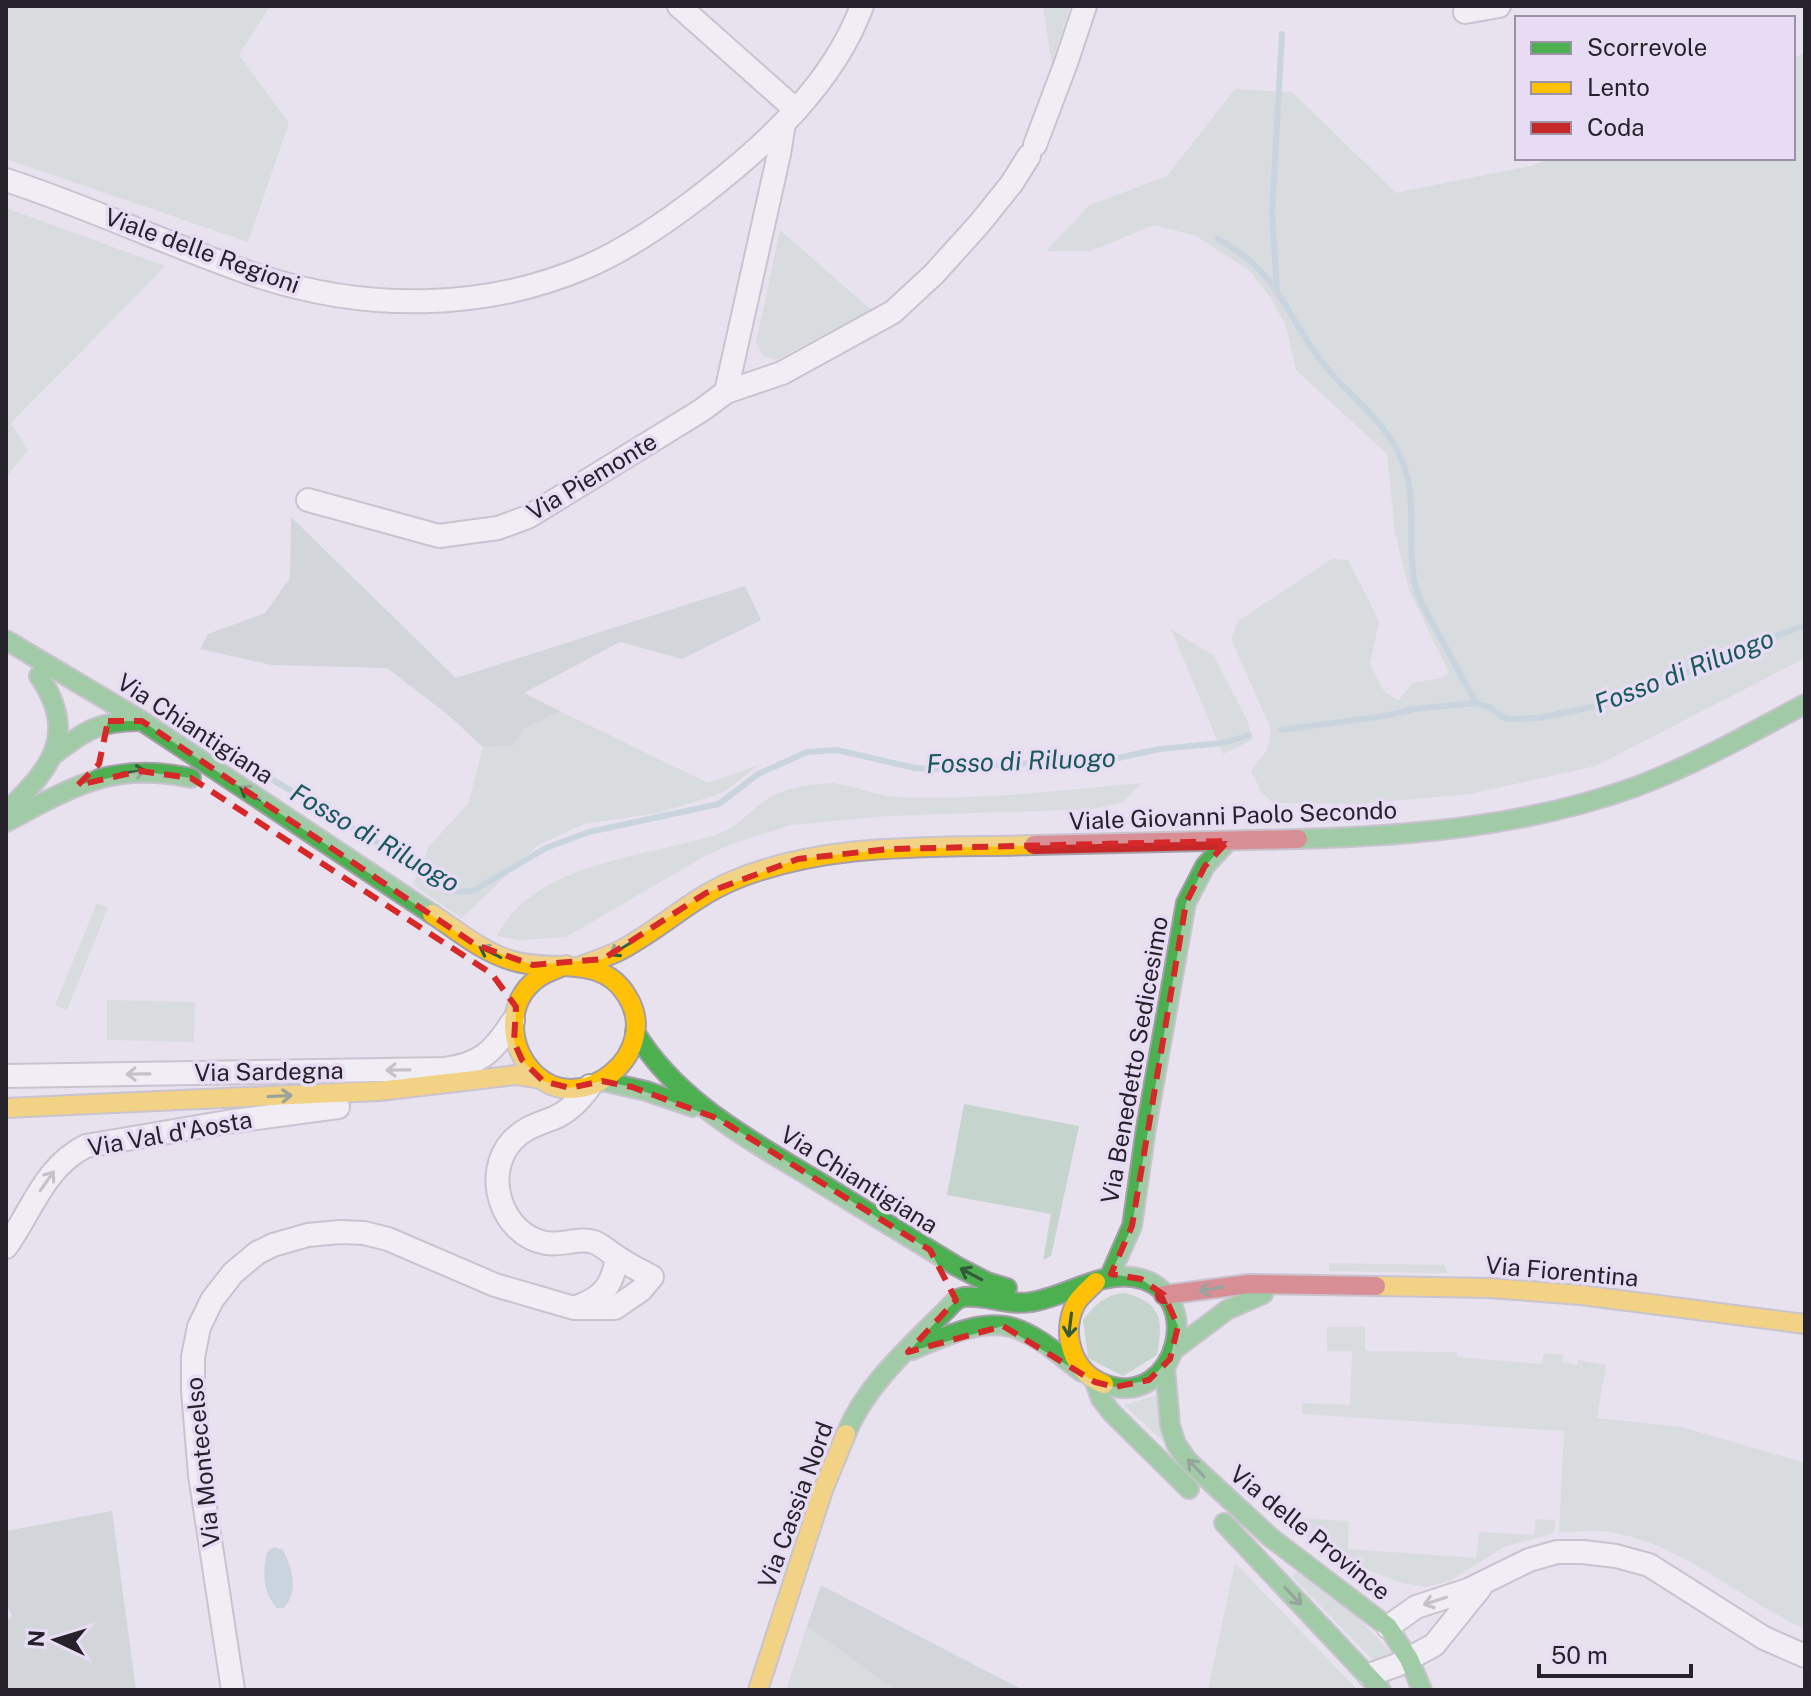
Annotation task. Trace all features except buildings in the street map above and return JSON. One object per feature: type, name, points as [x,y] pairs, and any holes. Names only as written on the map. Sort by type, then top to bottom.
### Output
[{"type":"main road","name":"Via Chiantigiana","points":[[6,640],[109,712],[491,953],[520,963],[575,965],[608,975],[634,978],[635,1032],[659,1068],[719,1119],[930,1250],[957,1299],[973,1314],[994,1325]]},
{"type":"main road","name":"Via Chiantigiana","points":[[6,654],[39,676],[109,712]]},
{"type":"main road","points":[[6,812],[34,784],[52,756],[59,737],[58,711],[53,694],[39,676]]},
{"type":"main road","name":"Viale Giovanni Paolo Secondo","points":[[575,965],[611,955],[655,929],[693,901],[732,881],[798,859],[889,849],[1169,849],[1228,841],[1412,834],[1467,828],[1531,817],[1599,799],[1668,773],[1737,741],[1805,704]]},
{"type":"main road","points":[[104,745],[109,712]]},
{"type":"main road","points":[[52,756],[109,712]]},
{"type":"main road","name":"Via Chiantigiana","points":[[78,785],[140,771],[197,782],[156,754]]},
{"type":"main road","points":[[6,822],[78,785],[99,764]]},
{"type":"main road","name":"Via Benedetto Sedicesimo","points":[[1102,1280],[1124,1249],[1132,1226],[1186,903],[1205,866],[1228,841]]},
{"type":"main road","name":"Via Benedetto Sedicesimo","points":[[1181,877],[1186,903]]},
{"type":"main road","name":"Viale Giovanni Paolo Secondo","points":[[634,978],[655,929]]},
{"type":"main road","points":[[433,937],[482,967]]},
{"type":"main road","points":[[542,1080],[522,1060],[514,1042],[512,1007],[535,978],[549,969],[575,965]]},
{"type":"main road","points":[[596,1083],[625,1061],[635,1032]]},
{"type":"main road","name":"Via Chiantigiana","points":[[6,1108],[379,1091],[516,1075],[570,1088],[596,1083],[661,1095],[719,1119]]},
{"type":"main road","name":"Via Benedetto Sedicesimo","points":[[1132,1226],[1148,1282]]},
{"type":"main road","points":[[930,1250],[995,1285],[1028,1290],[1071,1289]]},
{"type":"main road","points":[[957,1299],[968,1296],[1026,1304],[1102,1280],[1125,1276],[1148,1282],[1164,1295],[1178,1326],[1175,1349]]},
{"type":"main road","points":[[1090,1378],[1068,1344],[1068,1322],[1078,1299],[1102,1280]]},
{"type":"main road","name":"Via Fiorentina","points":[[1164,1295],[1240,1284],[1490,1288],[1553,1292],[1805,1324]]},
{"type":"main road","name":"Via Fiorentina","points":[[1165,1367],[1175,1349],[1226,1308],[1245,1299],[1313,1287]]},
{"type":"main road","name":"Via Cassia Nord","points":[[758,1690],[838,1448],[862,1403],[882,1377],[957,1299]]},
{"type":"main road","points":[[994,1325],[1019,1331],[1090,1378],[1115,1387],[1138,1385],[1158,1375],[1165,1367]]},
{"type":"main road","name":"Via Cassia Nord","points":[[908,1352],[944,1338],[994,1325]]},
{"type":"main road","name":"Via delle Province","points":[[1165,1367],[1170,1425],[1176,1444],[1188,1461],[1265,1532],[1388,1627],[1424,1690]]},
{"type":"main road","name":"Via delle Province","points":[[1090,1378],[1112,1413],[1203,1502],[1375,1682]]},
{"type":"street","points":[[679,6],[790,117],[726,392]]},
{"type":"street","name":"Viale delle Regioni","points":[[6,180],[274,281],[354,299],[428,302],[506,292],[588,266],[628,245],[677,213],[740,163],[790,117],[835,59],[862,6]]},
{"type":"street","name":"Via Piemonte","points":[[308,500],[439,536],[498,528],[546,507],[726,392],[782,373],[893,312],[965,241],[1004,195],[1032,150],[1085,6]]},
{"type":"street","points":[[1465,12],[1499,6]]},
{"type":"street","name":"Via Sardegna","points":[[6,1076],[445,1069],[470,1064],[486,1055],[512,1007]]},
{"type":"street","points":[[542,1080],[545,1120]]},
{"type":"street","points":[[574,1308],[602,1295],[610,1285],[617,1257],[594,1242],[555,1244],[537,1241],[517,1228],[506,1212],[497,1184],[500,1160],[520,1133],[561,1114],[596,1083]]},
{"type":"street","name":"Via Val d'Aosta","points":[[6,1247],[52,1172],[86,1146],[350,1106],[363,1102],[379,1091]]},
{"type":"street","name":"Via Montecelso","points":[[233,1690],[200,1475],[194,1426],[193,1375],[195,1345],[201,1321],[212,1300],[233,1273],[257,1253],[273,1245],[328,1232],[364,1233],[388,1239],[517,1293],[574,1308],[615,1308],[641,1290],[652,1277],[617,1257]]},
{"type":"street","points":[[1388,1627],[1416,1607],[1487,1581],[1529,1560],[1557,1552],[1583,1552],[1633,1560],[1662,1572],[1777,1645],[1805,1656]]},
{"type":"street","points":[[1375,1682],[1434,1645],[1487,1581]]},
{"type":"street","points":[[1424,1690],[1434,1645]]},
{"type":"highlighted area","points":[[108,721],[142,721],[476,945],[533,965],[603,959],[706,893],[798,859],[889,849],[1228,841],[1205,866],[1186,903],[1132,1226],[1111,1274],[1141,1279],[1164,1295],[1178,1326],[1170,1359],[1149,1380],[1115,1387],[1095,1382],[1003,1326],[908,1352],[956,1300],[930,1250],[719,1119],[632,1087],[602,1081],[570,1088],[543,1081],[522,1060],[514,1042],[516,1007],[492,974],[191,778],[140,771],[78,785],[99,764]]},
{"type":"shaded area","points":[[6,6],[270,6],[239,55],[289,123],[248,242],[6,159]]},
{"type":"shaded area","points":[[1043,6],[1070,6],[1052,64],[1044,14]]},
{"type":"shaded area","points":[[1805,53],[1805,658],[1596,766],[1470,794],[1358,804],[1273,803],[1262,793],[1251,771],[1267,750],[1271,729],[1231,639],[1238,621],[1332,559],[1348,560],[1379,621],[1370,665],[1384,691],[1398,701],[1412,683],[1442,678],[1449,673],[1409,590],[1395,532],[1387,454],[1296,370],[1286,326],[1270,297],[1250,271],[1196,236],[1154,225],[1091,251],[1046,251],[1090,205],[1167,176],[1235,89],[1292,92],[1396,193],[1531,166],[1545,160],[1795,160],[1795,57]]},
{"type":"shaded area","points":[[6,208],[165,266],[11,423],[28,450],[6,477]]},
{"type":"shaded area","points":[[780,230],[871,310],[776,360],[763,356],[756,343]]},
{"type":"shaded area","points":[[291,517],[456,678],[745,586],[761,620],[682,659],[620,642],[524,693],[560,711],[524,729],[513,746],[483,747],[447,714],[387,668],[272,665],[200,649],[208,634],[265,613],[290,578]]},
{"type":"shaded area","points":[[1171,629],[1214,656],[1248,722],[1252,740],[1223,754]]},
{"type":"shaded area","points":[[560,711],[708,783],[759,765],[722,793],[659,813],[584,824],[538,845],[462,918],[413,885],[429,846],[468,804],[483,747],[513,746],[523,729]]},
{"type":"shaded area","points":[[833,783],[889,796],[928,798],[1020,794],[1142,783],[1123,802],[1094,809],[888,816],[791,825],[705,856],[566,937],[520,940],[497,936],[514,911],[537,892],[565,877],[627,857],[718,834],[779,793]]},
{"type":"shaded area","points":[[97,903],[108,908],[67,1010],[55,1005]]},
{"type":"shaded area","points":[[107,1000],[195,1002],[194,1042],[107,1040]]},
{"type":"shaded area","points":[[964,1104],[1079,1126],[1051,1256],[1043,1260],[1051,1214],[947,1195]]},
{"type":"shaded area","points":[[1329,1263],[1444,1265],[1447,1273],[1329,1271]]},
{"type":"shaded area","points":[[1125,1293],[1138,1297],[1153,1308],[1158,1315],[1160,1332],[1157,1355],[1123,1376],[1088,1358],[1083,1320],[1101,1301]]},
{"type":"shaded area","points":[[1327,1327],[1365,1327],[1365,1351],[1457,1352],[1457,1357],[1542,1364],[1544,1353],[1563,1355],[1562,1362],[1577,1365],[1578,1360],[1606,1365],[1597,1418],[1682,1427],[1805,1463],[1805,1629],[1656,1545],[1602,1531],[1559,1532],[1564,1431],[1302,1414],[1302,1403],[1350,1405],[1352,1351],[1327,1351]]},
{"type":"shaded area","points":[[1157,1395],[1167,1445],[1124,1405]]},
{"type":"shaded area","points":[[112,1511],[136,1690],[6,1690],[6,1621],[12,1616],[6,1603],[6,1531]]},
{"type":"shaded area","points":[[1301,1518],[1349,1521],[1348,1549],[1476,1558],[1479,1532],[1534,1535],[1536,1519],[1555,1520],[1554,1533],[1504,1547],[1448,1582],[1427,1587],[1402,1583],[1346,1562],[1306,1537],[1299,1527]]},
{"type":"shaded area","points":[[274,1547],[283,1550],[292,1579],[293,1587],[284,1608],[277,1608],[272,1602],[265,1582],[267,1552]]},
{"type":"shaded area","points":[[1235,1563],[1358,1690],[1208,1690]]},
{"type":"shaded area","points":[[1298,1570],[1346,1604],[1393,1655],[1377,1664],[1292,1577]]},
{"type":"shaded area","points":[[821,1585],[1023,1690],[894,1690],[807,1626]]},
{"type":"shaded area","points":[[807,1626],[894,1690],[786,1690]]},
{"type":"waterway","points":[[1277,289],[1272,214],[1282,34]]},
{"type":"waterway","points":[[1218,239],[1255,265],[1267,279],[1319,358],[1376,420],[1396,448],[1410,493],[1411,553],[1417,590],[1476,703]]},
{"type":"waterway","name":"Fosso di Riluogo","points":[[1281,730],[1414,709],[1476,703],[1489,707],[1506,719],[1539,718],[1611,703],[1805,625]]},
{"type":"waterway","name":"Fosso di Riluogo","points":[[197,734],[459,892],[473,891],[546,848],[589,832],[719,804],[758,774],[807,752],[837,750],[915,768],[934,769],[1118,758],[1160,749],[1223,743],[1249,735]]},
{"type":"traffic: fast","points":[[6,640],[142,721],[432,914]]},
{"type":"traffic: fast","points":[[6,812],[36,780],[54,750],[58,733],[57,716],[39,676]]},
{"type":"traffic: fast","points":[[1298,839],[1426,832],[1553,811],[1635,787],[1679,769],[1805,704]]},
{"type":"traffic: fast","points":[[52,756],[93,729],[127,721],[142,721]]},
{"type":"traffic: fast","points":[[6,822],[73,788],[115,775],[138,773],[191,778]]},
{"type":"traffic: fast","points":[[1109,1278],[1132,1226],[1186,903],[1205,866],[1228,841]]},
{"type":"traffic: fast","points":[[635,1032],[671,1078],[739,1133],[956,1266],[987,1282],[1007,1288]]},
{"type":"traffic: fast","points":[[602,1081],[646,1091],[693,1107]]},
{"type":"traffic: fast","points":[[846,1434],[880,1379],[957,1299],[964,1297],[1031,1302],[1119,1277],[1132,1277],[1156,1286],[1171,1302],[1176,1323],[1175,1345],[1166,1365],[1150,1380],[1130,1388],[1104,1384]]},
{"type":"traffic: fast","points":[[1175,1349],[1227,1310],[1263,1294]]},
{"type":"traffic: fast","points":[[912,1350],[975,1327],[1001,1326],[1032,1336],[1082,1372]]},
{"type":"traffic: fast","points":[[1165,1367],[1170,1425],[1176,1444],[1188,1461],[1270,1537],[1388,1627],[1409,1659],[1422,1690]]},
{"type":"traffic: fast","points":[[1095,1382],[1101,1399],[1112,1413],[1189,1489]]},
{"type":"traffic: fast","points":[[1224,1523],[1381,1690]]},
{"type":"traffic: slow","points":[[583,965],[632,944],[717,888],[768,868],[805,859],[881,849],[1034,845]]},
{"type":"traffic: slow","points":[[432,914],[499,956],[525,964],[542,965],[558,966],[574,967],[589,969],[616,982],[627,996],[635,1018],[634,1039],[626,1058],[612,1073],[594,1084],[574,1089],[554,1086],[535,1074],[519,1051],[514,1025],[515,1012],[527,988],[541,976],[548,972],[552,971],[563,966],[566,965]]},
{"type":"traffic: slow","points":[[6,1108],[379,1091],[516,1075],[541,1079]]},
{"type":"traffic: slow","points":[[1096,1282],[1075,1305],[1069,1328],[1072,1351],[1077,1361],[1084,1371],[1104,1384]]},
{"type":"traffic: slow","points":[[1376,1286],[1490,1288],[1581,1295],[1805,1324]]},
{"type":"traffic: slow","points":[[758,1690],[823,1490],[846,1434]]},
{"type":"traffic: jam","points":[[1034,845],[1298,839]]},
{"type":"traffic: jam","points":[[1164,1295],[1249,1284],[1376,1286]]}]
